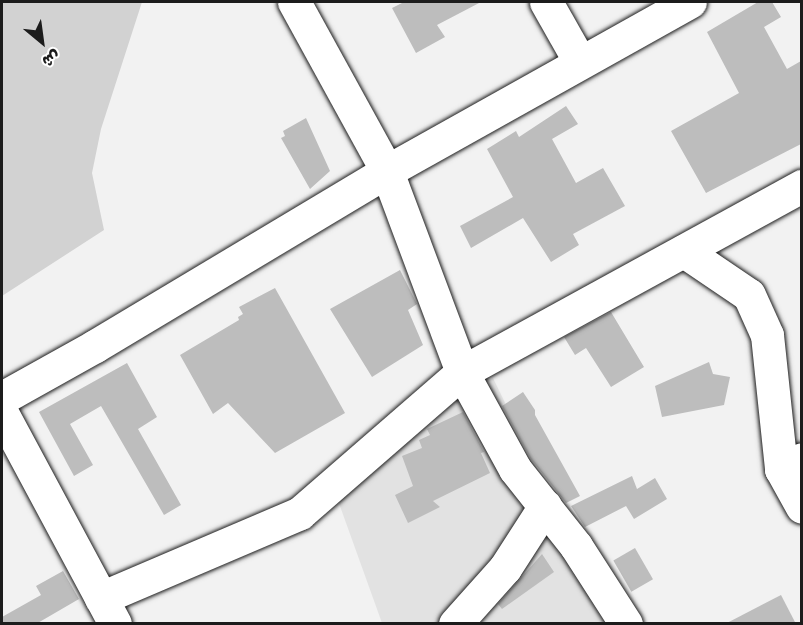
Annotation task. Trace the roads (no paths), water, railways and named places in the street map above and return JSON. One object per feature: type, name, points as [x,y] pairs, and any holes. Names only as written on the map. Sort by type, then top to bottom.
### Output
[{"type":"street","points":[[294,2],[387,171],[462,372],[515,469],[587,562],[626,624]]},
{"type":"street","points":[[546,2],[580,62]]},
{"type":"street","points":[[2,398],[95,346],[387,171],[690,2]]},
{"type":"street","points":[[2,413],[108,611],[300,513],[462,372],[801,186]]},
{"type":"street","points":[[684,251],[749,295],[767,335],[801,507]]},
{"type":"street","points":[[455,624],[505,568],[545,506]]}]
